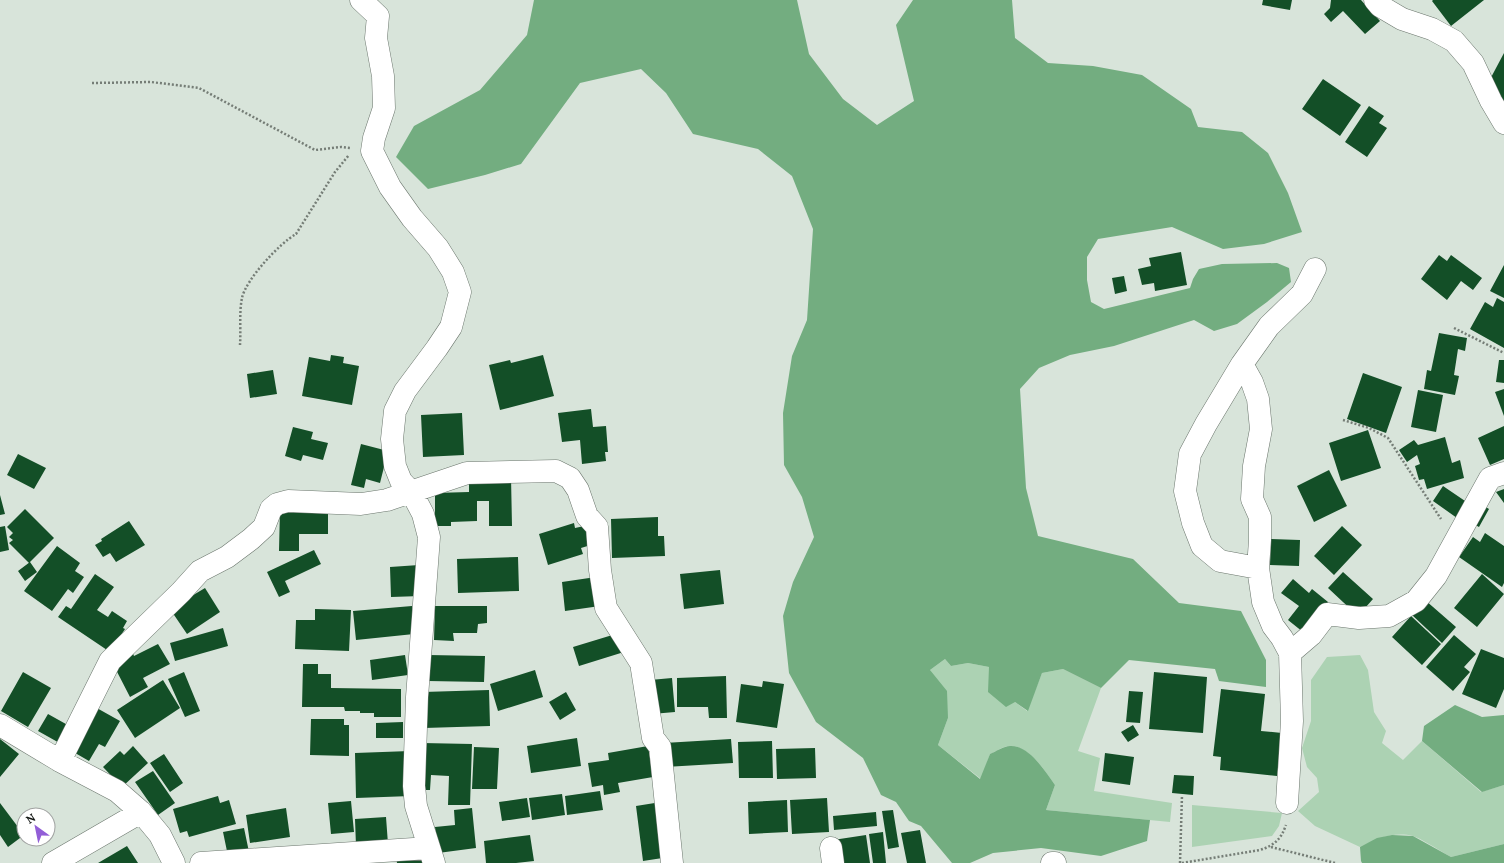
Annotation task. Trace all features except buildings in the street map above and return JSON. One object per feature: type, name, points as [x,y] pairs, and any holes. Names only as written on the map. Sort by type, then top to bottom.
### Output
[{"type":"street","points":[[201,863],[431,855],[416,806],[414,786],[417,698],[429,537],[423,514],[412,493],[401,481],[396,466],[392,439],[395,411],[405,391],[451,327],[460,292],[453,272],[438,248],[412,218],[390,187],[372,151],[374,138],[384,108],[383,76],[376,38],[378,16],[361,0]]},
{"type":"street","points":[[1375,0],[1380,6],[1402,19],[1432,29],[1454,41],[1473,63],[1491,101],[1504,123]]},
{"type":"street","points":[[1258,568],[1220,561],[1202,546],[1193,523],[1185,491],[1190,454],[1242,364],[1269,326],[1302,294],[1315,269]]},
{"type":"street","points":[[1242,364],[1252,382],[1258,399],[1261,429],[1254,466],[1252,499],[1260,517],[1258,568],[1263,602],[1272,626],[1282,638],[1290,653],[1292,720],[1287,803]]},
{"type":"street","points":[[60,761],[110,661],[181,592],[200,571],[227,557],[264,527],[271,509],[276,504],[288,501],[361,504],[387,500],[412,493],[467,474],[556,471],[570,478],[578,490],[587,516],[598,527],[600,570],[606,608],[641,663],[653,738],[660,747],[672,863]]},
{"type":"street","points":[[1290,653],[1311,635],[1327,614],[1359,618],[1389,616],[1416,601],[1436,576],[1490,478],[1504,473]]},
{"type":"street","points":[[0,725],[60,761],[117,790],[141,812],[160,835],[174,863]]},
{"type":"street","points":[[53,863],[141,812]]},
{"type":"path","points":[[92,83],[151,82],[199,88],[315,150],[341,147],[354,149],[336,172],[296,234],[286,240],[252,278],[242,297],[240,345]]},
{"type":"path","points":[[1454,328],[1504,353]]},
{"type":"path","points":[[1343,420],[1369,428],[1388,438],[1456,540]]},
{"type":"path","points":[[1182,795],[1181,863],[1260,850],[1271,846],[1283,833],[1287,821],[1287,803]]},
{"type":"path","points":[[1271,846],[1335,863]]},
{"type":"green space","points":[[534,0],[797,0],[809,54],[843,99],[877,125],[914,101],[896,25],[913,0],[1012,0],[1015,38],[1048,63],[1093,66],[1142,75],[1191,109],[1198,127],[1242,132],[1268,153],[1288,193],[1302,232],[1264,244],[1223,249],[1172,227],[1098,239],[1087,257],[1087,280],[1091,302],[1104,309],[1190,288],[1199,269],[1222,264],[1277,263],[1289,268],[1291,282],[1237,324],[1214,331],[1194,320],[1114,346],[1070,355],[1039,368],[1020,389],[1026,488],[1038,536],[1133,559],[1179,603],[1241,611],[1266,660],[1266,687],[1219,681],[1215,669],[1129,660],[1101,688],[1063,669],[1042,673],[1028,711],[1015,702],[1006,707],[988,692],[989,667],[968,663],[951,666],[945,659],[930,670],[947,691],[948,718],[938,745],[980,779],[990,754],[1008,746],[1017,747],[1030,754],[1036,760],[1055,785],[1046,810],[1150,820],[1147,841],[1101,856],[1041,848],[993,853],[970,863],[952,863],[921,826],[909,821],[896,802],[881,795],[863,758],[816,722],[789,673],[783,616],[793,582],[814,537],[802,497],[784,465],[783,413],[792,356],[807,320],[813,229],[792,176],[758,149],[693,134],[666,93],[641,69],[580,83],[521,164],[485,175],[428,189],[396,157],[414,126],[480,90],[527,35]]},
{"type":"green space","points":[[1360,655],[1368,670],[1374,712],[1386,731],[1382,743],[1403,760],[1422,741],[1481,792],[1504,785],[1504,844],[1451,857],[1413,836],[1399,834],[1372,841],[1360,847],[1315,826],[1298,811],[1319,792],[1317,778],[1307,767],[1302,748],[1311,721],[1311,680],[1327,657]]},
{"type":"green space","points":[[945,659],[951,666],[968,663],[989,667],[1015,702],[1027,711],[1042,673],[1063,669],[1101,688],[1078,751],[1100,758],[1094,791],[1172,803],[1170,822],[1046,810],[1055,785],[1036,760],[1018,747],[1005,747],[990,754],[981,779],[938,745],[948,718],[930,670]]},
{"type":"green space","points":[[1455,705],[1482,717],[1504,715],[1504,785],[1482,792],[1422,741],[1424,726]]},
{"type":"green space","points":[[1192,805],[1282,813],[1279,826],[1272,836],[1192,847]]},
{"type":"green space","points":[[1392,835],[1413,836],[1451,857],[1504,844],[1504,863],[1362,863],[1360,847],[1377,838]]}]
